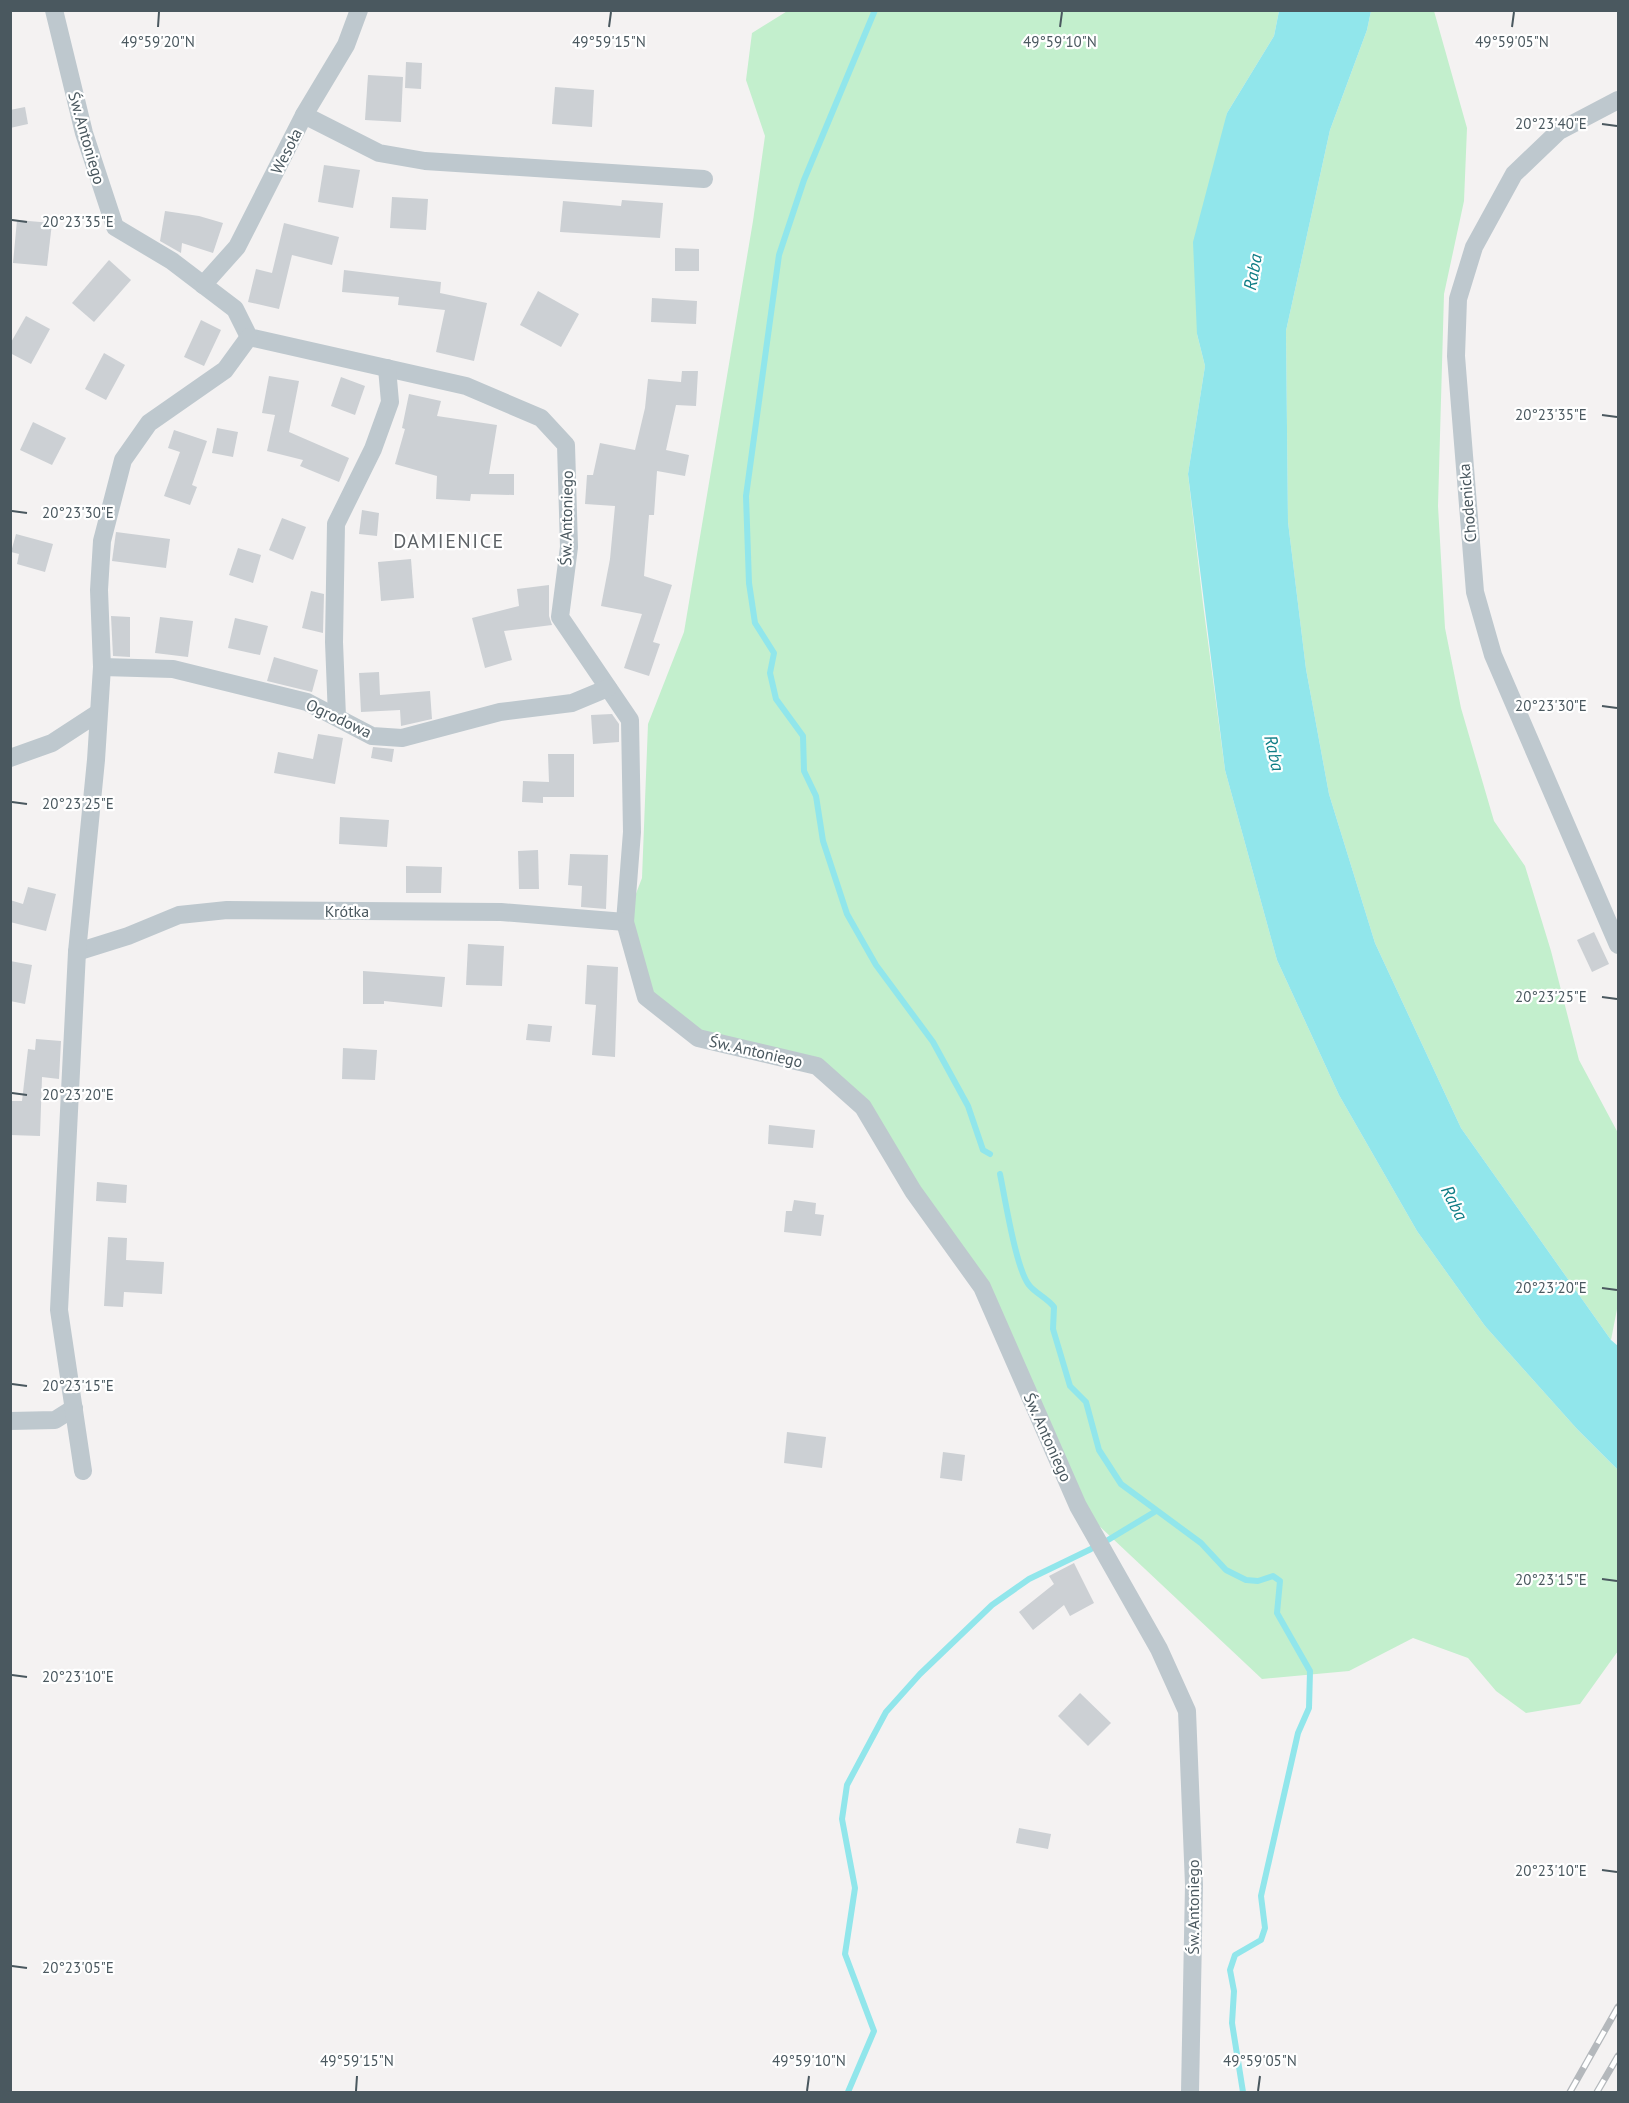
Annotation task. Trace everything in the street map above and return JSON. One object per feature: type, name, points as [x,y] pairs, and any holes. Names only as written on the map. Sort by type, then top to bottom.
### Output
[{"type":"street","name":"Św. Antoniego","points":[[54,10],[84,133],[115,227],[172,261],[235,309],[249,336],[466,386],[541,418],[566,445],[569,547],[560,617],[630,720],[632,832],[625,922],[645,998],[698,1038],[817,1066],[863,1107],[913,1191],[982,1287],[1078,1506],[1159,1648],[1187,1711],[1194,1885],[1190,2092]]},
{"type":"street","name":"Wesoła","points":[[203,285],[237,247],[304,115],[346,45],[359,10]]},
{"type":"street","name":"Chodenicka","points":[[1618,100],[1559,131],[1514,174],[1474,247],[1458,299],[1456,356],[1475,592],[1493,655],[1618,945]]},
{"type":"street","points":[[304,115],[379,153],[425,161],[704,179]]},
{"type":"street","points":[[83,1471],[59,1310],[76,952],[96,760],[102,667],[99,590],[102,541],[123,460],[149,423],[225,370],[249,336]]},
{"type":"street","points":[[337,717],[334,642],[336,524],[373,449],[390,402],[387,368]]},
{"type":"street","name":"Ogrodowa","points":[[102,667],[173,669],[307,702],[372,736],[402,738],[500,712],[572,703],[608,688]]},
{"type":"street","points":[[10,758],[52,743],[98,713]]},
{"type":"street","name":"Krótka","points":[[76,952],[128,936],[179,915],[227,910],[501,912],[625,922]]},
{"type":"street","points":[[10,1421],[56,1420],[74,1408]]},
{"type":"green space","points":[[789,10],[1279,11],[1274,36],[1227,113],[1197,334],[1205,366],[1188,474],[1225,770],[1277,960],[1339,1095],[1417,1231],[1485,1326],[1577,1429],[1618,1470],[1618,1651],[1580,1704],[1526,1713],[1496,1691],[1468,1658],[1413,1638],[1349,1671],[1262,1679],[1078,1506],[982,1287],[863,1107],[817,1066],[698,1038],[646,997],[625,922],[642,878],[648,724],[684,632],[753,221],[765,136],[746,80],[752,33]]},
{"type":"green space","points":[[1371,11],[1434,11],[1467,128],[1464,201],[1444,294],[1438,506],[1445,628],[1461,708],[1494,821],[1525,866],[1551,951],[1579,1060],[1618,1133],[1618,1304],[1611,1340],[1461,1128],[1375,943],[1329,794],[1306,669],[1288,522],[1286,331],[1330,130],[1367,30]]},
{"type":"water","name":"Raba","points":[[1279,11],[1371,11],[1367,30],[1330,130],[1286,331],[1288,522],[1306,669],[1329,794],[1375,943],[1461,1128],[1611,1340],[1618,1346],[1618,1470],[1577,1429],[1485,1326],[1417,1231],[1339,1095],[1277,960],[1225,770],[1188,474],[1205,366],[1197,334],[1193,242],[1227,113],[1274,36]]},
{"type":"building","points":[[406,62],[422,63],[421,89],[405,88]]},
{"type":"building","points":[[368,75],[403,77],[401,122],[365,120]]},
{"type":"building","points":[[555,87],[594,90],[592,127],[552,124]]},
{"type":"building","points":[[25,107],[28,124],[10,128],[10,110]]},
{"type":"building","points":[[324,165],[360,170],[353,208],[318,202]]},
{"type":"building","points":[[392,197],[428,199],[426,230],[390,228]]},
{"type":"building","points":[[622,200],[663,203],[660,238],[560,232],[563,201],[621,206]]},
{"type":"building","points":[[165,211],[199,216],[223,223],[213,253],[182,243],[181,253],[160,241]]},
{"type":"building","points":[[17,220],[52,223],[47,266],[13,263]]},
{"type":"building","points":[[284,223],[339,237],[332,265],[292,255],[279,309],[248,302],[256,269],[272,273]]},
{"type":"building","points":[[675,248],[699,249],[699,271],[675,271]]},
{"type":"building","points":[[109,260],[131,280],[94,322],[72,303]]},
{"type":"building","points":[[344,270],[441,282],[440,293],[487,303],[474,361],[436,352],[445,310],[398,305],[399,297],[342,292]]},
{"type":"building","points":[[538,291],[579,314],[561,347],[520,325]]},
{"type":"building","points":[[652,298],[697,301],[696,324],[651,322]]},
{"type":"building","points":[[26,316],[50,329],[31,364],[10,353],[10,344]]},
{"type":"building","points":[[201,320],[221,330],[204,366],[184,357]]},
{"type":"building","points":[[104,353],[125,365],[106,400],[85,389]]},
{"type":"building","points":[[682,371],[698,371],[696,406],[676,405],[666,450],[689,455],[685,476],[657,471],[654,515],[649,515],[644,576],[672,585],[653,642],[660,644],[649,676],[624,668],[642,614],[601,606],[610,559],[615,506],[585,504],[587,475],[593,475],[600,443],[635,450],[645,408],[648,379],[681,382]]},
{"type":"building","points":[[269,376],[299,381],[289,432],[349,458],[339,482],[300,466],[303,460],[267,451],[275,415],[262,413]]},
{"type":"building","points":[[341,377],[365,386],[355,415],[331,406]]},
{"type":"building","points":[[409,394],[441,401],[437,416],[497,425],[489,474],[514,474],[514,495],[471,494],[470,501],[436,499],[437,476],[395,464],[405,429],[402,428]]},
{"type":"building","points":[[33,422],[66,438],[52,465],[20,450]]},
{"type":"building","points":[[217,428],[238,432],[233,457],[212,453]]},
{"type":"building","points":[[174,430],[207,441],[192,485],[197,487],[190,505],[164,496],[180,452],[168,448]]},
{"type":"building","points":[[362,510],[379,513],[377,536],[359,534]]},
{"type":"building","points":[[282,518],[306,527],[293,560],[269,550]]},
{"type":"building","points":[[116,532],[170,539],[166,568],[112,561]]},
{"type":"building","points":[[16,534],[53,544],[45,572],[17,564],[19,554],[11,552]]},
{"type":"building","points":[[238,548],[261,555],[253,583],[229,575]]},
{"type":"building","points":[[411,559],[414,598],[381,601],[378,562]]},
{"type":"building","points":[[549,585],[549,616],[552,625],[504,631],[512,660],[485,668],[472,618],[519,606],[517,589]]},
{"type":"building","points":[[311,591],[324,594],[323,633],[302,628]]},
{"type":"building","points":[[111,616],[130,617],[130,657],[113,656]]},
{"type":"building","points":[[160,617],[193,621],[188,657],[155,653]]},
{"type":"building","points":[[235,618],[268,626],[260,655],[228,648]]},
{"type":"building","points":[[274,657],[318,670],[312,692],[267,681]]},
{"type":"building","points":[[379,672],[380,695],[430,691],[432,719],[401,726],[400,710],[361,712],[359,673]]},
{"type":"building","points":[[612,714],[619,724],[619,742],[593,744],[591,715]]},
{"type":"building","points":[[318,734],[343,738],[335,784],[274,773],[278,752],[313,759]]},
{"type":"building","points":[[373,747],[394,749],[392,762],[371,758]]},
{"type":"building","points":[[548,754],[574,754],[574,797],[543,797],[543,803],[522,802],[523,781],[549,782]]},
{"type":"building","points":[[340,817],[389,820],[387,847],[339,844]]},
{"type":"building","points":[[538,850],[539,889],[519,889],[518,851]]},
{"type":"building","points":[[570,854],[608,855],[606,909],[581,907],[582,886],[568,885]]},
{"type":"building","points":[[406,866],[442,867],[441,893],[406,893]]},
{"type":"building","points":[[28,887],[56,894],[46,931],[10,922],[10,900],[23,904]]},
{"type":"building","points":[[1594,932],[1609,964],[1592,972],[1577,940]]},
{"type":"building","points":[[468,944],[504,946],[502,986],[466,985]]},
{"type":"building","points":[[10,961],[32,965],[25,1004],[10,1001]]},
{"type":"building","points":[[587,965],[618,967],[615,1057],[592,1055],[596,1005],[585,1004]]},
{"type":"building","points":[[363,971],[445,977],[442,1007],[384,1001],[384,1004],[363,1004]]},
{"type":"building","points":[[528,1024],[552,1026],[550,1042],[526,1040]]},
{"type":"building","points":[[36,1039],[61,1041],[59,1079],[42,1077],[40,1136],[10,1135],[10,1101],[22,1101],[28,1049],[35,1050]]},
{"type":"building","points":[[343,1048],[377,1050],[375,1080],[342,1079]]},
{"type":"building","points":[[769,1125],[815,1130],[813,1148],[768,1144]]},
{"type":"building","points":[[97,1182],[127,1185],[126,1203],[96,1201]]},
{"type":"building","points":[[794,1200],[816,1203],[815,1214],[824,1215],[821,1236],[784,1232],[786,1211],[792,1211]]},
{"type":"building","points":[[108,1237],[127,1238],[126,1260],[164,1262],[162,1294],[124,1292],[123,1307],[104,1306]]},
{"type":"building","points":[[787,1432],[826,1437],[822,1468],[784,1463]]},
{"type":"building","points":[[943,1452],[965,1455],[962,1481],[940,1478]]},
{"type":"building","points":[[1074,1563],[1094,1603],[1070,1616],[1064,1605],[1033,1630],[1019,1612],[1054,1584],[1049,1576]]},
{"type":"building","points":[[1080,1693],[1111,1723],[1088,1746],[1058,1716]]},
{"type":"building","points":[[1019,1828],[1051,1834],[1048,1849],[1016,1843]]},
{"type":"waterway","points":[[875,10],[804,180],[779,255],[746,496],[749,583],[755,623],[774,653],[770,673],[776,699],[803,736],[804,771],[816,796],[823,841],[847,914],[876,965],[933,1042],[968,1106],[983,1150],[990,1154]]},
{"type":"waterway","points":[[1000,1174],[1011,1232],[1024,1277],[1034,1291],[1054,1307],[1053,1329],[1070,1386],[1086,1402],[1099,1450],[1121,1484],[1201,1543],[1226,1570],[1246,1580],[1258,1581],[1273,1576],[1280,1581],[1277,1613],[1310,1671],[1309,1708],[1298,1733],[1261,1896],[1265,1928],[1261,1940],[1235,1955],[1230,1970],[1234,1991],[1232,2023],[1243,2092]]},
{"type":"waterway","points":[[1108,1540],[1156,1511]]},
{"type":"waterway","points":[[848,2092],[874,2031],[845,1954],[855,1888],[842,1819],[847,1785],[886,1712],[920,1674],[992,1605],[1029,1579],[1091,1549]]},
{"type":"railway","points":[[1570,2092],[1618,2007]]},
{"type":"railway","points":[[1597,2092],[1618,2056]]},
{"type":"district","name":"DAMIENICE","points":[[449,541]]}]
